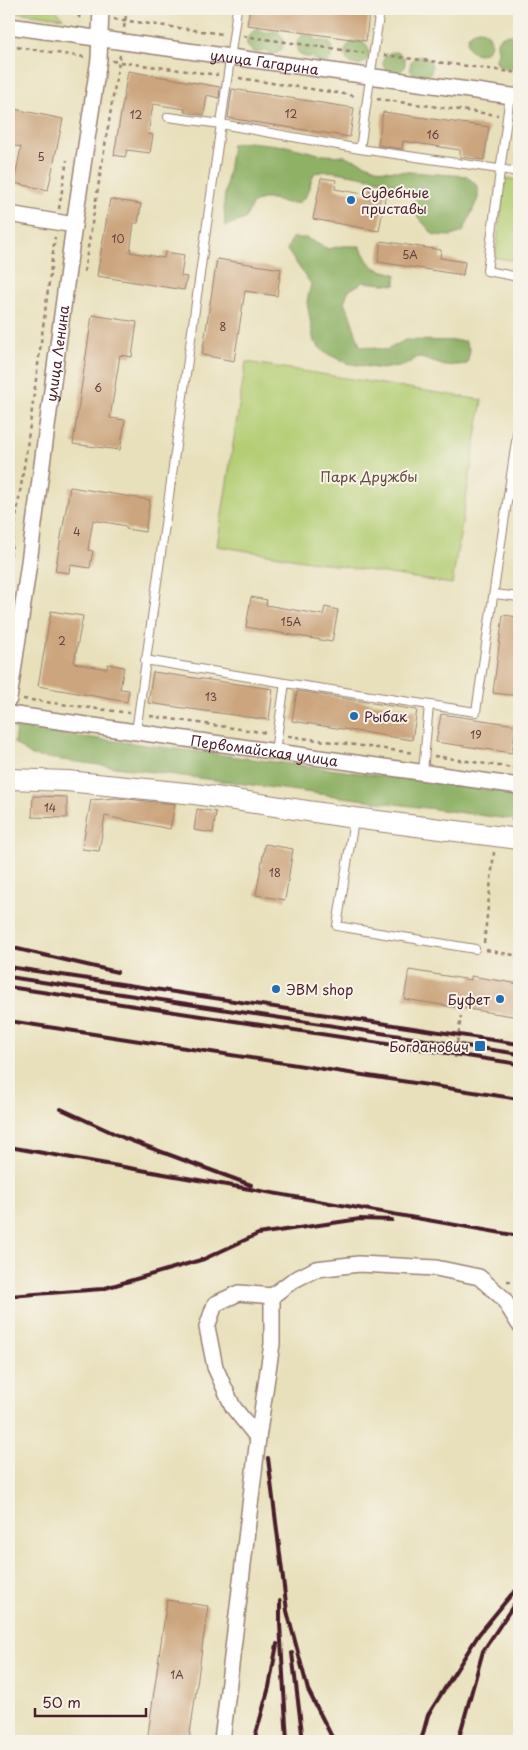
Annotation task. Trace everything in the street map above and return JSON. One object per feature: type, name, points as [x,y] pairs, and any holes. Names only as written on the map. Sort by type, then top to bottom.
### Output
[{"type":"main road","points":[[9,779],[67,781],[195,794],[354,818],[519,839]]},
{"type":"street","name":"улица Ленина","points":[[9,698],[74,225],[99,59],[93,37],[101,13]]},
{"type":"street","name":"улица Гагарина","points":[[9,26],[514,96]]},
{"type":"street","points":[[9,214],[74,225]]},
{"type":"street","name":"Первомайская улица","points":[[9,714],[519,786]]},
{"type":"street","points":[[258,1438],[233,1407],[215,1368],[207,1327],[215,1304],[239,1293],[272,1296],[292,1281],[316,1268],[359,1264],[436,1268],[479,1277],[503,1298],[519,1324]]},
{"type":"street","points":[[222,1741],[258,1438],[272,1344],[272,1296]]},
{"type":"lane","points":[[136,732],[237,9]]},
{"type":"lane","points":[[360,149],[380,9]]},
{"type":"lane","points":[[514,96],[507,116],[487,272],[519,277]]},
{"type":"lane","points":[[168,117],[221,124],[360,149],[519,172]]},
{"type":"lane","points":[[145,660],[476,712],[495,594],[519,421]]},
{"type":"lane","points":[[495,594],[519,597]]},
{"type":"lane","points":[[275,751],[285,683]]},
{"type":"lane","points":[[423,772],[429,705]]},
{"type":"lane","points":[[354,818],[337,926],[475,949]]},
{"type":"path","points":[[72,9],[93,37],[83,57]]},
{"type":"path","points":[[79,16],[101,13],[233,35],[519,73]]},
{"type":"path","points":[[9,46],[227,76],[367,98],[507,116]]},
{"type":"path","points":[[9,564],[68,154]]},
{"type":"path","points":[[9,698],[519,769]]},
{"type":"path","points":[[519,812],[496,836],[484,950],[519,956]]},
{"type":"path","points":[[455,1058],[461,1016]]},
{"type":"path","points":[[507,1280],[519,1282]]},
{"type":"green space","points":[[9,9],[55,9],[63,18],[9,11]]},
{"type":"green space","points":[[259,29],[265,32],[276,31],[280,34],[283,38],[282,48],[276,53],[270,54],[265,51],[256,52],[249,48],[247,38],[252,32]]},
{"type":"green space","points":[[479,30],[487,34],[491,42],[487,50],[479,54],[471,50],[467,42],[471,34]]},
{"type":"green space","points":[[508,34],[518,40],[519,45],[519,62],[517,66],[510,70],[500,67],[496,60],[498,40]]},
{"type":"green space","points":[[303,35],[313,36],[318,41],[326,41],[331,45],[333,50],[329,61],[324,63],[318,62],[311,57],[302,56],[299,53],[297,43]]},
{"type":"green space","points":[[357,41],[365,45],[369,53],[365,61],[357,65],[349,61],[345,53],[349,45]]},
{"type":"green space","points":[[390,52],[398,52],[405,59],[405,67],[398,74],[390,74],[383,67],[383,59]]},
{"type":"green space","points":[[417,56],[425,56],[432,63],[432,71],[425,78],[417,78],[410,71],[410,63]]},
{"type":"green space","points":[[249,142],[286,146],[323,155],[345,156],[381,170],[467,176],[478,187],[478,198],[463,232],[451,236],[434,235],[416,215],[417,202],[413,195],[382,180],[327,171],[314,173],[306,196],[298,203],[262,199],[253,203],[245,219],[225,226],[224,202],[232,144]]},
{"type":"green space","points":[[505,178],[519,180],[519,261],[495,258]]},
{"type":"green space","points":[[292,238],[306,238],[328,249],[342,246],[360,246],[373,266],[377,269],[396,274],[395,285],[363,282],[348,291],[344,302],[360,346],[387,350],[405,340],[465,341],[470,350],[467,364],[445,366],[418,357],[406,365],[381,369],[346,363],[324,352],[314,342],[307,302],[311,284],[287,250]]},
{"type":"green space","name":"Парк Дружбы","points":[[246,362],[482,400],[452,584],[217,546]]},
{"type":"green space","points":[[16,728],[519,794],[517,820],[32,756],[14,743]]},
{"type":"building","points":[[250,9],[350,9],[369,11],[366,41],[247,25]]},
{"type":"building","points":[[128,71],[220,87],[219,98],[207,95],[204,115],[184,112],[185,109],[153,104],[148,134],[153,135],[150,153],[127,150],[125,157],[114,155]]},
{"type":"building","points":[[232,89],[354,108],[350,137],[228,118]]},
{"type":"building","points":[[9,108],[63,119],[48,190],[14,183],[21,147],[9,145]]},
{"type":"building","points":[[383,112],[489,127],[484,160],[460,157],[460,150],[403,141],[402,149],[378,145]]},
{"type":"building","points":[[321,178],[336,180],[335,189],[369,195],[371,184],[387,187],[379,231],[313,219]]},
{"type":"building","points":[[110,199],[141,204],[138,223],[134,223],[130,252],[164,258],[165,252],[184,255],[181,276],[187,277],[184,290],[97,276]]},
{"type":"building","points":[[381,241],[441,250],[440,258],[465,262],[463,275],[378,262]]},
{"type":"building","points":[[217,259],[281,269],[277,296],[245,291],[234,361],[202,355]]},
{"type":"building","points":[[92,315],[137,322],[132,357],[120,355],[110,418],[125,420],[120,450],[73,444]]},
{"type":"building","points":[[70,487],[150,500],[145,532],[126,529],[126,526],[93,520],[88,550],[93,551],[90,568],[70,565],[69,573],[55,571]]},
{"type":"building","points":[[251,597],[267,600],[266,605],[323,615],[325,607],[338,610],[332,642],[246,627]]},
{"type":"building","points":[[51,611],[83,616],[74,663],[107,669],[108,664],[124,667],[120,689],[129,690],[127,702],[38,686]]},
{"type":"building","points":[[503,615],[519,617],[519,696],[493,693]]},
{"type":"building","points":[[153,672],[273,689],[269,720],[148,703]]},
{"type":"building","name":"Рыбак","points":[[297,691],[417,710],[412,740],[292,721]]},
{"type":"building","points":[[441,714],[516,725],[512,753],[436,742]]},
{"type":"building","points":[[33,796],[67,797],[67,818],[32,817]]},
{"type":"building","points":[[117,798],[175,804],[170,829],[105,816],[99,851],[82,849],[91,800]]},
{"type":"building","points":[[197,809],[216,812],[213,833],[194,830]]},
{"type":"building","points":[[265,844],[293,849],[285,900],[256,895]]},
{"type":"building","name":"Богданович","points":[[409,970],[471,980],[471,976],[519,984],[519,1017],[404,999]]},
{"type":"building","points":[[167,1600],[208,1606],[189,1741],[147,1741]]},
{"type":"railway","points":[[9,947],[117,972]]},
{"type":"railway","points":[[9,967],[519,1044]]},
{"type":"railway","points":[[9,977],[519,1054]]},
{"type":"railway","points":[[9,987],[519,1064]]},
{"type":"railway","points":[[9,1021],[519,1099]]},
{"type":"railway","points":[[61,1109],[124,1138],[251,1185]]},
{"type":"railway","points":[[9,1147],[519,1236]]},
{"type":"railway","points":[[9,1296],[102,1289],[204,1259],[258,1234],[360,1219],[392,1220]]},
{"type":"railway","points":[[268,1458],[287,1611],[308,1690],[334,1741]]},
{"type":"railway","points":[[421,1741],[428,1715],[479,1634],[519,1588]]},
{"type":"railway","points":[[458,1741],[483,1651],[519,1597]]},
{"type":"railway","points":[[280,1601],[287,1741]]},
{"type":"railway","points":[[254,1741],[269,1687],[277,1644]]},
{"type":"railway","points":[[292,1653],[303,1741]]},
{"type":"place","name":"Судебные приставы","points":[[351,200]]},
{"type":"place","name":"Рыбак","points":[[354,716]]},
{"type":"place","name":"ЭВМ shop","points":[[276,989]]},
{"type":"place","name":"Буфет","points":[[500,999]]},
{"type":"place","name":"Богданович","points":[[480,1046]]}]
